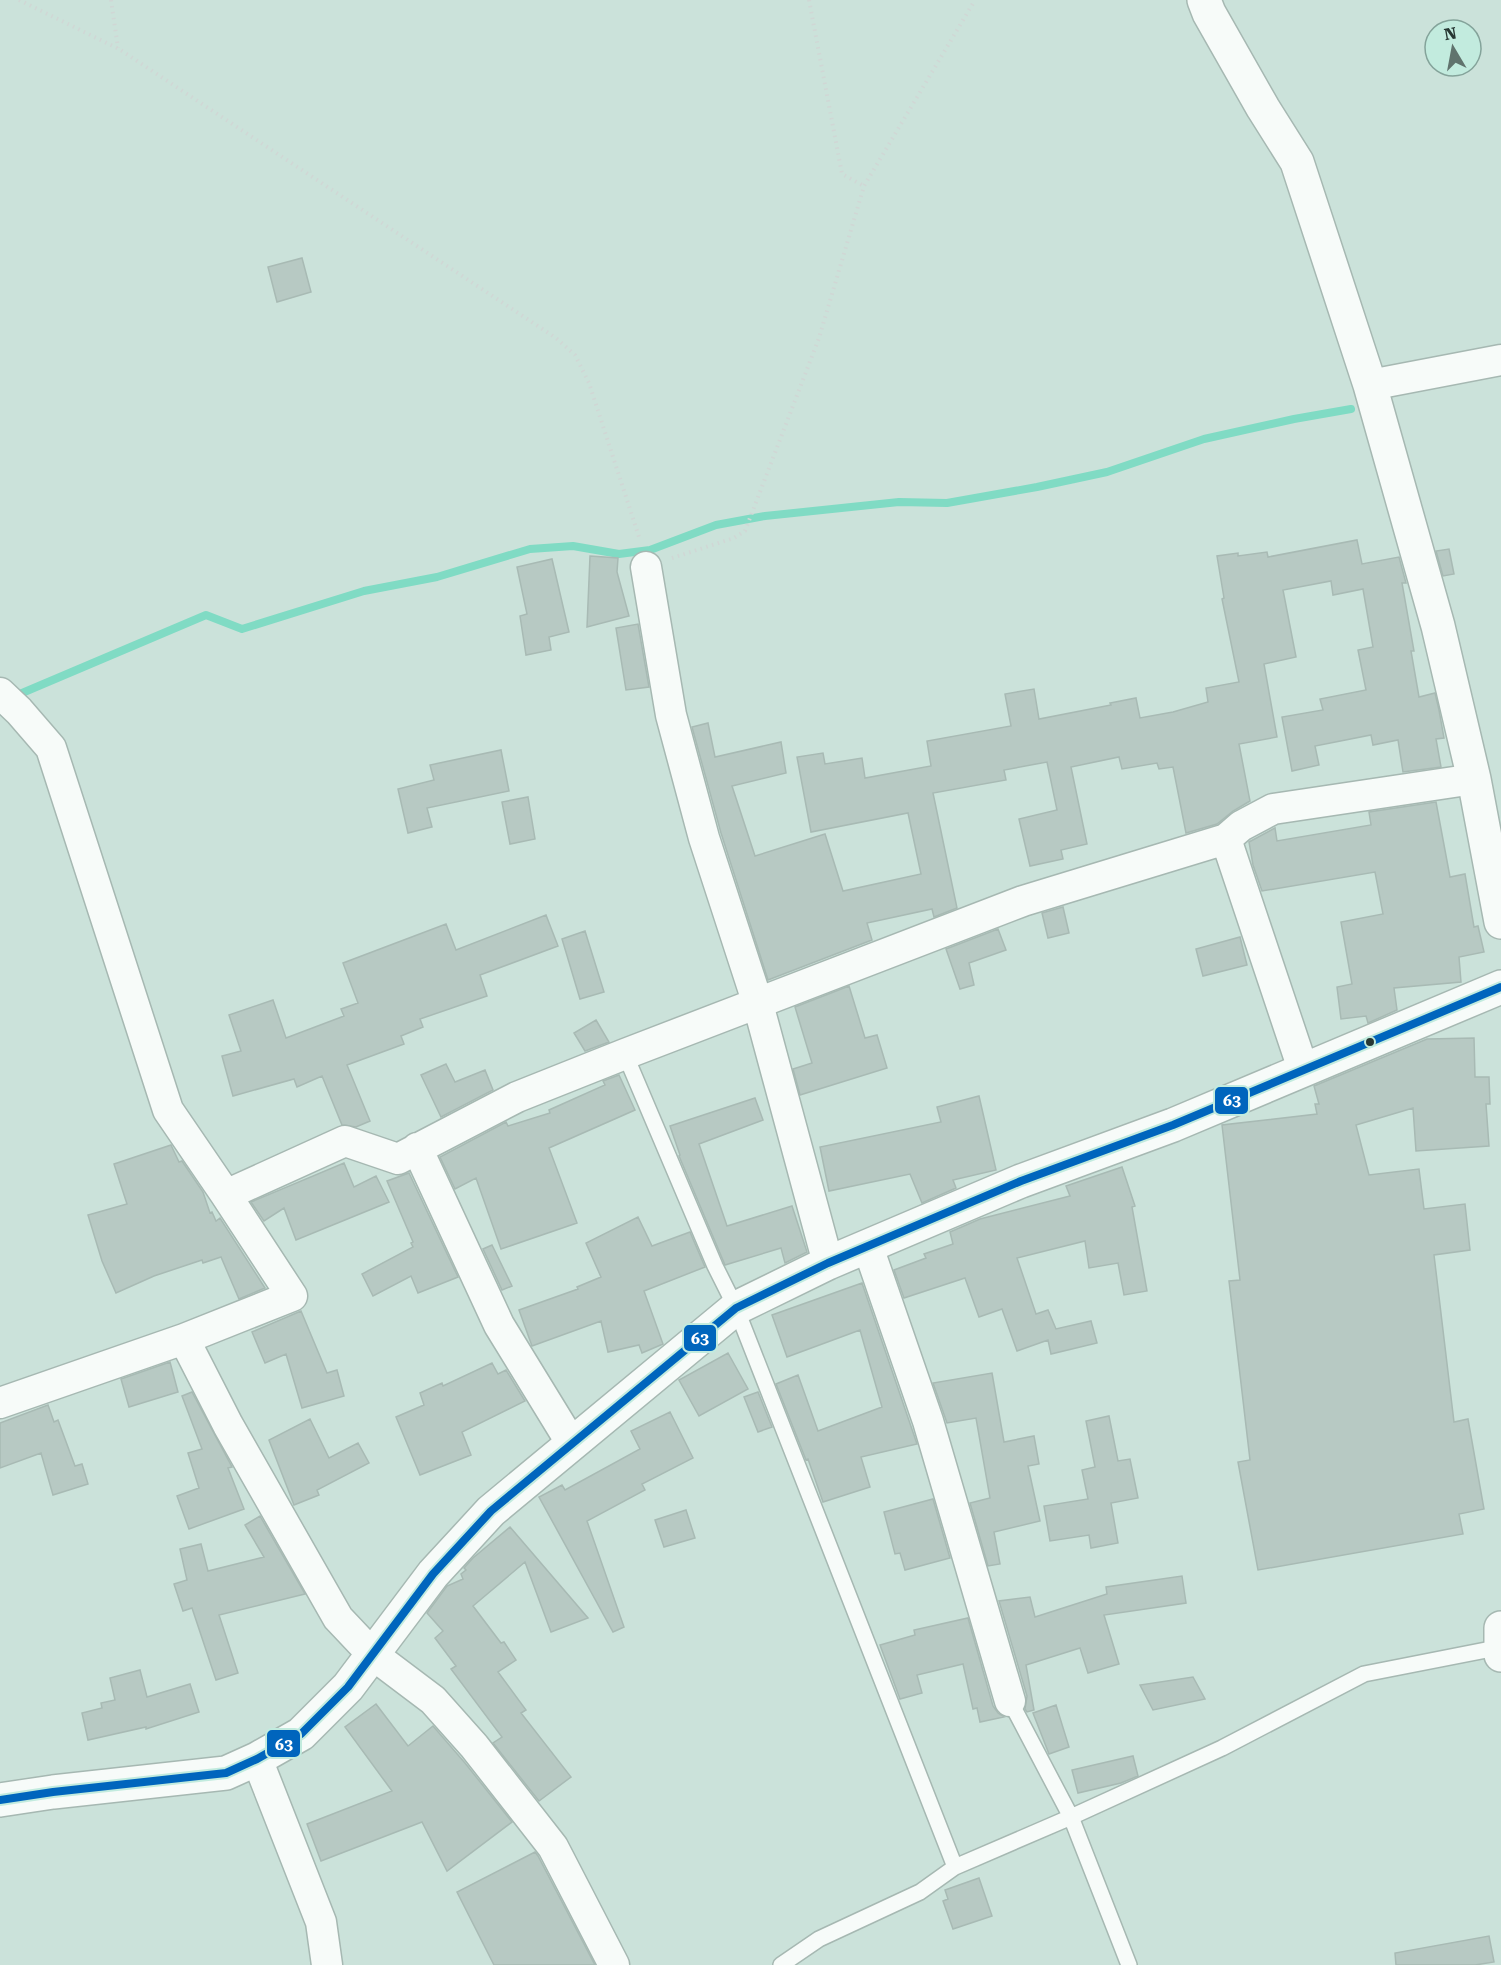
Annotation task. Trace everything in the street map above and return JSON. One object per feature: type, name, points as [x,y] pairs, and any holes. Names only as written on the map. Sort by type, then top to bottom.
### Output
[{"type":"street","points":[[1204,0],[1209,13],[1263,108],[1297,162],[1370,385],[1438,626],[1474,779],[1501,922]]},
{"type":"street","points":[[1370,385],[1501,360]]},
{"type":"street","points":[[643,553],[671,715],[704,838],[758,1004],[828,1263]]},
{"type":"street","points":[[0,693],[51,748],[168,1110],[292,1296],[183,1339],[0,1403]]},
{"type":"street","points":[[226,1195],[345,1141],[398,1159],[517,1097],[1023,901],[1226,839],[1241,825],[1272,808],[1474,779]]},
{"type":"street","points":[[1226,839],[1303,1070]]},
{"type":"street","points":[[0,1800],[226,1773],[257,1759],[301,1734],[348,1687],[433,1574],[490,1511],[736,1308],[828,1263],[1021,1181],[1173,1125],[1501,987]]},
{"type":"street","points":[[417,1148],[499,1324],[572,1444]]},
{"type":"street","points":[[868,1247],[928,1421],[1010,1701]]},
{"type":"street","points":[[183,1339],[228,1425],[338,1618],[372,1654],[433,1700],[474,1746],[553,1847],[614,1965]]},
{"type":"street","points":[[1501,1628],[1501,1654]]},
{"type":"street","points":[[257,1759],[321,1922],[327,1965]]},
{"type":"lane","points":[[625,1054],[715,1266],[736,1308],[955,1867]]},
{"type":"lane","points":[[781,1965],[819,1938],[921,1892],[955,1867],[1222,1748],[1364,1674],[1501,1647]]},
{"type":"lane","points":[[1010,1701],[1071,1817],[1130,1965]]},
{"type":"path","points":[[19,0],[118,49],[556,338],[575,355],[589,383],[643,553],[734,538],[745,531],[819,338],[864,186],[975,0]]},
{"type":"path","points":[[111,0],[118,49]]},
{"type":"path","points":[[809,0],[842,174],[864,186]]},
{"type":"building","points":[[302,258],[311,292],[277,302],[268,267]]},
{"type":"building","points":[[1357,540],[1362,564],[1399,557],[1406,583],[1402,583],[1414,651],[1411,651],[1419,697],[1435,693],[1439,710],[1444,738],[1436,739],[1441,767],[1403,772],[1398,740],[1373,745],[1371,735],[1315,746],[1319,765],[1292,771],[1282,717],[1323,710],[1320,699],[1366,690],[1358,650],[1373,647],[1363,589],[1333,595],[1331,581],[1283,590],[1296,657],[1264,664],[1277,737],[1239,744],[1250,801],[1217,824],[1186,833],[1173,767],[1159,769],[1157,763],[1122,769],[1119,757],[1071,767],[1087,844],[1061,850],[1063,859],[1030,866],[1019,819],[1057,810],[1047,762],[1004,770],[1006,780],[933,793],[957,908],[934,917],[932,909],[867,923],[872,940],[768,980],[721,833],[692,727],[708,723],[715,757],[781,742],[786,773],[732,786],[755,856],[825,834],[843,891],[921,874],[908,813],[811,832],[797,757],[823,753],[825,764],[862,758],[865,778],[931,766],[927,741],[1011,726],[1005,694],[1034,689],[1039,719],[1136,698],[1140,718],[1208,702],[1206,688],[1239,682],[1222,599],[1224,598],[1217,556],[1267,552],[1268,557]]},
{"type":"building","points":[[1449,549],[1454,574],[1443,576],[1436,551]]},
{"type":"building","points":[[590,556],[618,558],[617,572],[629,616],[587,627]]},
{"type":"building","points":[[552,559],[569,632],[549,637],[551,650],[526,655],[520,616],[527,614],[517,567]]},
{"type":"building","points":[[638,624],[649,687],[626,690],[616,628]]},
{"type":"building","points":[[501,750],[509,791],[427,808],[432,827],[408,833],[398,789],[434,780],[430,765]]},
{"type":"building","points":[[528,797],[535,839],[510,844],[502,802]]},
{"type":"building","points":[[1436,802],[1450,877],[1465,874],[1474,927],[1478,926],[1484,952],[1459,957],[1461,982],[1394,988],[1397,1010],[1368,1023],[1366,1016],[1341,1019],[1337,987],[1352,984],[1341,922],[1383,914],[1375,872],[1262,891],[1253,865],[1249,842],[1275,828],[1277,841],[1371,825],[1369,812]]},
{"type":"building","points":[[1063,907],[1069,933],[1048,938],[1042,913]]},
{"type":"building","points":[[546,915],[558,946],[480,975],[487,996],[420,1019],[423,1027],[401,1036],[404,1044],[347,1065],[370,1121],[356,1127],[342,1125],[322,1076],[297,1087],[294,1079],[233,1096],[222,1056],[241,1051],[229,1015],[273,1000],[286,1038],[344,1016],[341,1009],[358,1003],[343,963],[446,924],[456,950]]},
{"type":"building","points":[[998,929],[1006,950],[969,963],[974,985],[960,989],[946,949]]},
{"type":"building","points":[[585,931],[604,992],[580,999],[562,939]]},
{"type":"building","points":[[1240,937],[1247,965],[1203,976],[1196,949]]},
{"type":"building","points":[[849,986],[865,1038],[877,1035],[887,1068],[800,1095],[793,1069],[812,1063],[795,1007]]},
{"type":"building","points":[[596,1020],[609,1042],[585,1051],[574,1033]]},
{"type":"building","points":[[1474,1038],[1475,1077],[1489,1077],[1490,1104],[1486,1104],[1489,1146],[1416,1151],[1413,1108],[1356,1125],[1369,1175],[1419,1169],[1424,1209],[1465,1204],[1470,1250],[1434,1255],[1454,1422],[1468,1419],[1484,1509],[1459,1514],[1463,1534],[1258,1570],[1238,1462],[1250,1460],[1229,1281],[1240,1280],[1222,1125],[1317,1114],[1315,1104],[1319,1104],[1314,1086],[1427,1039]]},
{"type":"building","points":[[446,1064],[455,1082],[485,1070],[493,1090],[441,1117],[421,1075]]},
{"type":"building","points":[[619,1075],[635,1110],[549,1148],[577,1223],[501,1249],[476,1178],[455,1189],[440,1157],[506,1122],[508,1126],[550,1113],[549,1110],[605,1085],[603,1081]]},
{"type":"building","points":[[979,1096],[996,1170],[953,1180],[956,1188],[922,1203],[910,1174],[829,1191],[820,1147],[941,1122],[937,1107]]},
{"type":"building","points":[[755,1098],[763,1120],[699,1144],[727,1226],[792,1206],[807,1252],[785,1263],[781,1248],[725,1265],[679,1156],[670,1126]]},
{"type":"building","points":[[171,1145],[179,1162],[182,1161],[203,1192],[210,1213],[212,1212],[216,1221],[220,1218],[265,1288],[239,1299],[221,1257],[203,1263],[202,1260],[154,1276],[116,1293],[102,1261],[88,1215],[127,1204],[114,1164]]},
{"type":"building","points":[[344,1163],[354,1187],[376,1176],[389,1202],[296,1240],[284,1208],[264,1221],[251,1202]]},
{"type":"building","points":[[1122,1167],[1135,1206],[1132,1207],[1147,1291],[1124,1295],[1118,1263],[1089,1268],[1085,1241],[1017,1258],[1036,1314],[1048,1310],[1056,1329],[1091,1321],[1097,1343],[1051,1354],[1048,1340],[1017,1351],[1002,1309],[979,1317],[965,1278],[904,1298],[894,1270],[926,1258],[924,1254],[953,1244],[950,1232],[980,1219],[1070,1196],[1066,1186]]},
{"type":"building","points":[[409,1173],[458,1277],[418,1293],[411,1276],[373,1296],[362,1274],[413,1247],[411,1243],[413,1242],[387,1181]]},
{"type":"building","points":[[638,1217],[652,1246],[690,1232],[705,1267],[644,1291],[663,1344],[642,1353],[639,1345],[608,1352],[601,1321],[532,1346],[519,1310],[578,1289],[577,1287],[601,1277],[586,1243]]},
{"type":"building","points":[[492,1245],[512,1286],[502,1290],[483,1249]]},
{"type":"building","points":[[862,1283],[917,1444],[861,1457],[870,1487],[823,1502],[808,1459],[806,1460],[776,1384],[798,1375],[818,1431],[882,1407],[860,1330],[787,1357],[772,1315]]},
{"type":"building","points":[[301,1311],[327,1373],[337,1370],[344,1396],[302,1408],[286,1354],[265,1363],[252,1332]]},
{"type":"building","points":[[728,1353],[748,1389],[699,1416],[679,1380]]},
{"type":"building","points":[[170,1362],[178,1392],[129,1407],[121,1379]]},
{"type":"building","points":[[492,1363],[498,1374],[506,1370],[525,1401],[462,1432],[471,1455],[420,1475],[396,1417],[424,1405],[420,1393],[442,1383],[443,1386]]},
{"type":"building","points":[[992,1373],[1004,1442],[1034,1436],[1039,1464],[1028,1466],[1040,1521],[994,1532],[1000,1564],[988,1566],[970,1503],[990,1498],[976,1418],[947,1423],[933,1383]]},
{"type":"building","points":[[192,1392],[232,1467],[228,1468],[244,1509],[189,1529],[177,1496],[199,1488],[188,1453],[202,1449],[182,1396]]},
{"type":"building","points":[[758,1392],[772,1427],[758,1432],[744,1397]]},
{"type":"building","points":[[48,1405],[54,1422],[58,1420],[75,1466],[82,1464],[88,1484],[53,1495],[41,1453],[0,1468],[0,1423]]},
{"type":"building","points":[[670,1412],[693,1458],[642,1484],[645,1490],[587,1521],[624,1627],[613,1632],[539,1497],[562,1485],[565,1490],[640,1449],[631,1431]]},
{"type":"building","points":[[1109,1416],[1118,1461],[1130,1459],[1138,1498],[1111,1503],[1118,1543],[1091,1548],[1089,1535],[1050,1541],[1044,1506],[1088,1499],[1082,1470],[1095,1467],[1086,1421]]},
{"type":"building","points":[[310,1419],[329,1458],[358,1443],[369,1463],[317,1490],[319,1495],[294,1505],[269,1440]]},
{"type":"building","points":[[933,1499],[950,1558],[905,1570],[900,1553],[895,1554],[884,1512]]},
{"type":"building","points":[[686,1510],[695,1538],[664,1547],[655,1520]]},
{"type":"building","points":[[260,1516],[305,1594],[219,1615],[238,1673],[216,1680],[192,1608],[183,1611],[174,1584],[187,1580],[180,1549],[201,1544],[208,1571],[264,1557],[245,1525]]},
{"type":"building","points":[[510,1527],[588,1618],[551,1632],[525,1562],[473,1606],[501,1643],[504,1642],[516,1660],[498,1672],[526,1710],[521,1713],[571,1777],[539,1801],[493,1743],[502,1737],[451,1669],[456,1666],[435,1638],[443,1631],[427,1613],[447,1586],[463,1579],[461,1574],[473,1558]]},
{"type":"building","points":[[1182,1576],[1186,1603],[1104,1615],[1119,1664],[1088,1673],[1080,1648],[1026,1665],[1034,1710],[1027,1712],[1025,1709],[1027,1696],[999,1601],[1030,1597],[1035,1617],[1107,1594],[1106,1587]]},
{"type":"building","points":[[968,1618],[993,1706],[1004,1717],[980,1722],[977,1708],[973,1709],[963,1664],[917,1675],[922,1693],[900,1699],[880,1645],[915,1635],[914,1630]]},
{"type":"building","points":[[140,1670],[147,1697],[190,1684],[199,1712],[146,1729],[146,1727],[88,1740],[82,1713],[102,1708],[101,1703],[115,1700],[110,1678]]},
{"type":"building","points":[[1193,1677],[1205,1699],[1153,1710],[1140,1685]]},
{"type":"building","points":[[376,1704],[408,1746],[433,1726],[512,1822],[447,1871],[422,1822],[321,1861],[307,1824],[392,1791],[345,1727]]},
{"type":"building","points":[[1056,1705],[1069,1747],[1049,1754],[1033,1713]]},
{"type":"building","points":[[1133,1756],[1138,1776],[1121,1783],[1078,1793],[1072,1770]]},
{"type":"building","points":[[535,1852],[595,1965],[494,1965],[457,1892]]},
{"type":"building","points":[[979,1878],[992,1916],[953,1929],[943,1901],[948,1899],[945,1890]]},
{"type":"building","points":[[1489,1936],[1494,1962],[1475,1965],[1396,1965],[1395,1953]]},
{"type":"waterway","points":[[15,696],[206,615],[242,629],[364,591],[437,577],[530,549],[573,546],[619,554],[650,550],[716,525],[765,516],[899,502],[947,503],[1037,487],[1107,472],[1204,439],[1351,409]]},
{"type":"transit line","name":"63","points":[[0,1800],[226,1773],[257,1759],[301,1734],[348,1687],[433,1574],[491,1511],[736,1308],[828,1263],[1021,1181],[1173,1125],[1501,987]]}]
